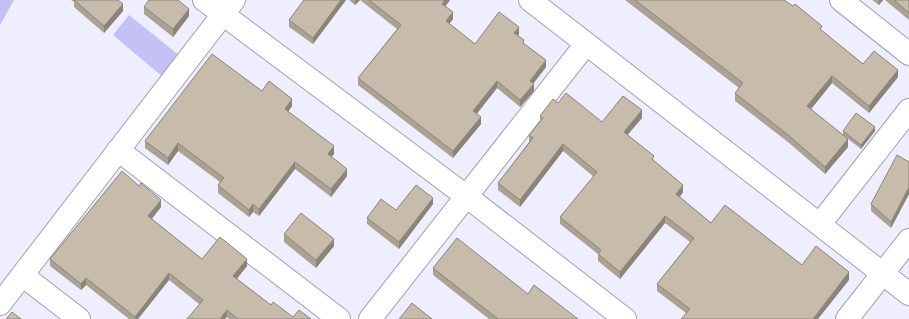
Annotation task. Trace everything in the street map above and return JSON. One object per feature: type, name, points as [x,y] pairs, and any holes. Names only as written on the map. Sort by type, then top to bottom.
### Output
[{"type":"street","points":[[204,0],[229,7],[466,196],[625,319]]},
{"type":"street","points":[[530,0],[909,294]]},
{"type":"street","points":[[841,0],[909,54]]},
{"type":"street","points":[[0,304],[229,7]]},
{"type":"street","points":[[370,319],[586,44]]},
{"type":"street","points":[[820,224],[909,110]]},
{"type":"street","points":[[118,150],[339,319]]},
{"type":"street","points":[[847,319],[909,240]]},
{"type":"street","points":[[22,275],[79,319]]},
{"type":"shaded area","points":[[0,0],[14,0],[0,25]]},
{"type":"shaded area","points":[[129,15],[180,56],[164,78],[113,35]]},
{"type":"building","points":[[74,0],[118,0],[123,4],[104,26]]},
{"type":"building","points":[[149,0],[178,0],[189,9],[173,29],[144,7]]},
{"type":"building","points":[[304,0],[341,0],[313,38],[289,20]]},
{"type":"building","points":[[369,0],[445,0],[442,4],[453,12],[446,21],[475,44],[499,12],[519,27],[514,33],[524,40],[523,43],[546,60],[530,81],[534,84],[520,100],[497,81],[473,111],[481,117],[453,151],[358,78],[401,25]]},
{"type":"building","points":[[635,0],[784,0],[793,6],[795,4],[822,26],[820,29],[863,64],[874,51],[898,70],[869,106],[832,76],[807,106],[848,139],[825,167],[788,135],[735,93],[743,83]]},
{"type":"building","points":[[894,0],[909,0],[909,13]]},
{"type":"building","points":[[212,54],[262,91],[269,81],[292,99],[285,109],[334,146],[328,154],[347,169],[331,189],[295,162],[259,209],[253,204],[249,210],[218,185],[224,178],[178,143],[168,158],[145,141]]},
{"type":"building","points":[[566,93],[602,122],[623,96],[642,110],[624,132],[654,156],[652,159],[683,185],[676,194],[711,223],[725,205],[802,265],[816,246],[849,272],[813,319],[681,319],[690,309],[657,284],[694,238],[665,216],[620,272],[598,254],[601,250],[560,217],[597,172],[563,144],[520,200],[498,183],[533,138],[529,135],[543,118],[540,116],[553,99],[558,103]]},
{"type":"building","points":[[856,113],[875,127],[861,145],[843,131]]},
{"type":"building","points":[[897,155],[909,162],[909,187],[891,222],[871,204]]},
{"type":"building","points":[[122,171],[139,186],[141,183],[161,200],[148,216],[202,259],[220,237],[247,259],[233,276],[271,305],[273,302],[293,317],[299,310],[311,319],[238,319],[227,310],[220,319],[187,319],[203,300],[169,273],[135,317],[86,278],[81,284],[50,259]]},
{"type":"building","points":[[416,185],[433,198],[399,242],[367,218],[381,199],[396,210]]},
{"type":"building","points":[[301,213],[334,239],[316,260],[284,234]]},
{"type":"building","points":[[457,238],[528,294],[534,285],[578,319],[498,319],[433,268]]},
{"type":"building","points":[[412,303],[432,319],[399,319]]},
{"type":"building","points":[[12,312],[21,319],[6,319]]}]
